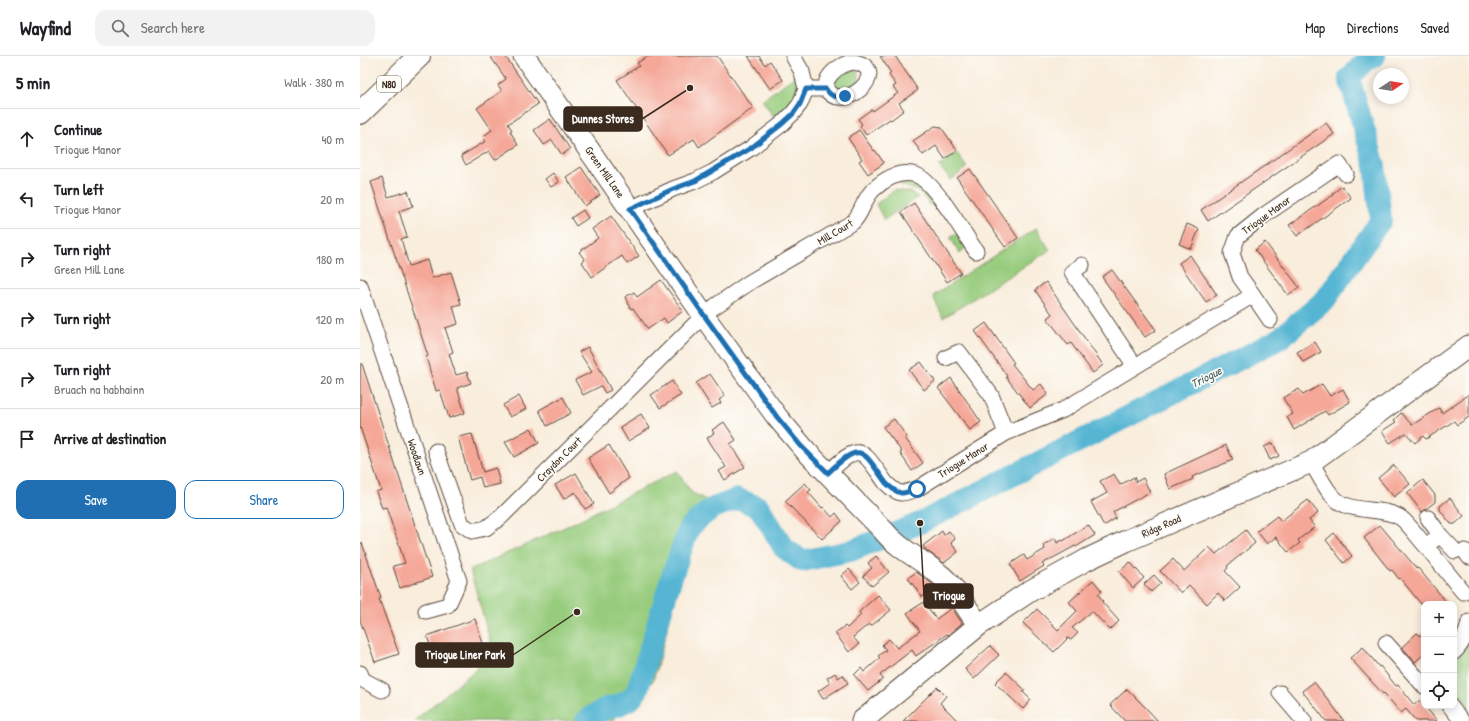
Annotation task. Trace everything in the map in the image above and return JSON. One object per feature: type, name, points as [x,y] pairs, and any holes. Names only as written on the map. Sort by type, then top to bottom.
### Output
[{"type":"main road","name":"N80","points":[[360,113],[419,56]]},
{"type":"street","name":"Green Mill Lane","points":[[524,56],[705,317],[777,417],[801,446],[890,538],[946,580],[979,625]]},
{"type":"street","points":[[630,209],[673,189],[695,181],[751,148],[793,114],[800,104],[806,89],[802,72],[794,56]]},
{"type":"street","points":[[806,89],[826,89]]},
{"type":"street","name":"Triogue Manor","points":[[1270,320],[1240,277],[1232,253],[1238,236],[1263,216],[1339,164],[1346,174]]},
{"type":"street","name":"Mill Court","points":[[705,317],[714,307],[750,282],[848,226],[860,214],[864,202],[870,193],[881,183],[896,175],[916,175],[931,186],[976,251]]},
{"type":"street","points":[[1082,265],[1072,272],[1135,366]]},
{"type":"street","name":"Woodlawn","points":[[360,286],[459,581],[448,605],[426,611]]},
{"type":"street","name":"Triogue Manor","points":[[828,473],[850,454],[857,452],[865,454],[890,488],[901,493],[917,489],[1006,433],[1062,410],[1253,295]]},
{"type":"street","name":"Craydon Court","points":[[436,451],[462,524],[472,531],[486,528],[501,517],[705,317]]},
{"type":"street","name":"Ridge Road","points":[[862,721],[979,625],[1030,590],[1088,559],[1171,521],[1311,462],[1469,346]]},
{"type":"street","points":[[946,358],[959,352],[991,394],[1006,433]]},
{"type":"street","points":[[1311,462],[1327,491],[1344,505],[1373,512],[1391,514],[1402,519],[1467,595]]},
{"type":"street","points":[[1428,518],[1440,534],[1463,553]]},
{"type":"street","points":[[1426,546],[1440,534]]},
{"type":"street","points":[[1457,649],[1467,631],[1469,622]]},
{"type":"street","points":[[1386,643],[1421,683]]},
{"type":"street","points":[[360,673],[363,680],[382,690]]},
{"type":"street","points":[[1280,693],[1304,721]]},
{"type":"street","points":[[1452,709],[1462,721]]},
{"type":"green space","points":[[855,69],[859,75],[858,84],[845,90],[837,88],[835,80],[844,70]]},
{"type":"green space","points":[[798,74],[797,88],[793,99],[785,109],[774,117],[762,100]]},
{"type":"green space","points":[[957,153],[967,168],[951,180],[939,166]]},
{"type":"green space","points":[[900,184],[920,185],[935,201],[929,205],[921,192]]},
{"type":"green space","points":[[894,190],[910,192],[918,197],[884,220],[876,204]]},
{"type":"green space","points":[[1036,228],[1050,250],[943,318],[933,296]]},
{"type":"green space","points":[[954,234],[958,235],[965,248],[960,254],[950,237]]},
{"type":"green space","points":[[677,471],[691,492],[706,500],[695,513],[694,531],[653,681],[612,721],[414,721],[494,654],[470,570],[567,526]]},
{"type":"green space","points":[[1469,641],[1469,719],[1457,705],[1457,657]]},
{"type":"building","points":[[490,56],[505,56],[538,104],[508,124],[512,130],[510,131],[518,145],[495,160],[489,151],[466,165],[461,156],[486,141],[482,137],[492,130],[477,108],[502,91],[498,85],[506,79]]},
{"type":"building","points":[[648,56],[717,56],[753,108],[699,147],[694,139],[668,155],[617,80],[639,66],[637,63]]},
{"type":"building","points":[[748,56],[759,56],[765,65],[770,61],[783,80],[770,89]]},
{"type":"building","points":[[880,56],[895,56],[918,90],[899,103],[904,110],[891,120],[890,119],[866,135],[860,126],[862,124],[858,119],[872,109],[873,111],[898,93],[893,87],[896,85],[889,75],[891,73]]},
{"type":"building","points":[[550,119],[570,149],[562,155],[552,140],[544,145],[534,130]]},
{"type":"building","points":[[1326,123],[1334,134],[1208,221],[1201,210]]},
{"type":"building","points":[[935,126],[941,127],[957,150],[945,159],[936,146],[923,155],[913,141]]},
{"type":"building","points":[[859,130],[884,163],[868,174],[859,161],[862,159],[848,138]]},
{"type":"building","points":[[581,167],[600,195],[585,206],[566,177]]},
{"type":"building","points":[[970,169],[1018,238],[1005,247],[957,178]]},
{"type":"building","points":[[553,173],[559,182],[551,187],[545,179]]},
{"type":"building","points":[[382,178],[388,197],[408,191],[413,206],[399,211],[407,237],[401,239],[409,266],[427,260],[432,278],[451,272],[461,304],[453,306],[458,324],[445,328],[453,352],[449,354],[456,375],[467,372],[471,383],[457,388],[465,413],[449,418],[440,390],[436,391],[426,357],[428,356],[371,182]]},
{"type":"building","points":[[1342,186],[1351,198],[1297,236],[1289,225],[1333,195],[1332,194]]},
{"type":"building","points":[[914,203],[961,273],[947,282],[901,212]]},
{"type":"building","points":[[583,210],[588,218],[576,226],[571,218]]},
{"type":"building","points":[[611,216],[639,256],[627,264],[622,256],[592,277],[582,262],[585,260],[579,252],[598,238],[592,229]]},
{"type":"building","points":[[1187,224],[1199,229],[1191,249],[1179,244]]},
{"type":"building","points":[[1265,242],[1299,287],[1288,295],[1255,250]]},
{"type":"building","points":[[1190,255],[1217,295],[1206,302],[1179,263]]},
{"type":"building","points":[[1112,270],[1156,330],[1145,337],[1102,277]]},
{"type":"building","points":[[661,280],[683,311],[667,323],[664,318],[648,329],[633,308],[631,309],[625,297],[634,292],[637,297]]},
{"type":"building","points":[[1046,282],[1103,365],[1093,373],[1071,343],[1068,345],[1047,318],[1052,314],[1035,290]]},
{"type":"building","points":[[986,323],[1014,363],[1012,364],[1033,390],[1041,384],[1048,394],[1030,408],[1006,377],[1007,376],[975,331]]},
{"type":"building","points":[[1315,342],[1321,352],[1303,362],[1297,352]]},
{"type":"building","points":[[588,347],[611,390],[605,393],[601,386],[583,395],[575,380],[592,372],[579,352]]},
{"type":"building","points":[[921,362],[935,381],[924,390],[909,370]]},
{"type":"building","points":[[360,364],[362,364],[432,577],[400,588],[393,566],[405,563],[386,507],[382,508],[376,492],[381,490],[360,427]]},
{"type":"building","points":[[710,374],[725,396],[719,400],[721,403],[712,408],[696,383]]},
{"type":"building","points":[[951,378],[981,422],[970,430],[938,388]]},
{"type":"building","points":[[672,381],[681,395],[660,408],[651,395]]},
{"type":"building","points":[[1322,384],[1330,396],[1343,389],[1350,402],[1328,415],[1325,411],[1294,430],[1287,417],[1293,414],[1283,398],[1299,389],[1303,395]]},
{"type":"building","points":[[1469,394],[1469,417],[1457,425],[1454,421],[1426,439],[1423,436],[1415,443],[1406,433],[1390,443],[1382,431],[1396,422],[1394,420],[1401,413],[1412,425],[1439,408],[1442,413]]},
{"type":"building","points":[[519,396],[526,409],[510,417],[503,405]]},
{"type":"building","points":[[563,397],[571,413],[547,426],[539,410]]},
{"type":"building","points":[[641,414],[650,428],[628,441],[620,427]]},
{"type":"building","points":[[894,419],[907,437],[905,438],[923,463],[912,471],[900,453],[902,452],[883,427]]},
{"type":"building","points":[[724,422],[736,440],[730,444],[745,467],[725,480],[719,471],[726,467],[707,438],[714,433],[712,430]]},
{"type":"building","points":[[531,428],[539,443],[514,457],[505,442]]},
{"type":"building","points":[[472,434],[483,472],[496,468],[500,484],[483,488],[480,477],[470,480],[458,437]]},
{"type":"building","points":[[1273,443],[1279,456],[1270,460],[1264,447]]},
{"type":"building","points":[[609,445],[629,478],[609,493],[588,458]]},
{"type":"building","points":[[1226,445],[1233,460],[1192,477],[1193,479],[1170,489],[1164,474]]},
{"type":"building","points":[[1394,465],[1410,484],[1394,497],[1378,478]]},
{"type":"building","points":[[576,473],[594,504],[585,509],[575,492],[564,499],[555,485]]},
{"type":"building","points":[[1114,474],[1120,485],[1134,477],[1136,482],[1143,478],[1150,492],[1113,512],[1116,518],[1104,526],[1091,502],[1107,493],[1100,481]]},
{"type":"building","points":[[1423,480],[1435,495],[1435,502],[1422,512],[1407,493]]},
{"type":"building","points":[[805,483],[811,490],[808,492],[822,508],[823,507],[832,517],[836,513],[842,521],[822,539],[785,501]]},
{"type":"building","points":[[1450,498],[1464,516],[1455,524],[1451,524],[1440,510],[1440,506]]},
{"type":"building","points":[[1308,500],[1318,513],[1309,520],[1315,527],[1298,540],[1300,543],[1288,552],[1276,537],[1267,544],[1257,531],[1277,516],[1281,521]]},
{"type":"building","points":[[1088,525],[1095,535],[1076,547],[1075,546],[1042,564],[1044,566],[1020,581],[1010,564],[1024,555],[1027,560],[1045,549],[1043,545],[1055,538],[1057,543],[1062,540],[1063,541]]},
{"type":"building","points":[[1380,525],[1446,601],[1421,601],[1421,604],[1400,578],[1399,579],[1392,570],[1390,571],[1364,538]]},
{"type":"building","points":[[1246,530],[1255,543],[1227,566],[1228,568],[1225,571],[1240,587],[1225,601],[1218,593],[1207,604],[1189,585],[1181,593],[1160,571],[1173,559],[1184,571],[1209,547],[1216,554]]},
{"type":"building","points":[[942,531],[944,535],[949,531],[955,539],[951,543],[958,552],[944,563],[927,551],[923,546]]},
{"type":"building","points":[[1334,533],[1352,556],[1344,563],[1326,540]]},
{"type":"building","points":[[360,543],[362,543],[381,598],[379,599],[399,654],[375,662],[360,620]]},
{"type":"building","points":[[876,556],[889,572],[872,586],[863,576],[872,568],[868,563]]},
{"type":"building","points":[[1130,562],[1144,578],[1133,588],[1119,572]]},
{"type":"building","points":[[849,569],[860,582],[852,589],[841,576]]},
{"type":"building","points":[[916,572],[931,583],[935,588],[922,597],[908,578]]},
{"type":"building","points":[[1154,575],[1161,583],[1151,592],[1144,584]]},
{"type":"building","points":[[1093,580],[1102,591],[1098,594],[1103,601],[1102,602],[1119,621],[1110,630],[1092,611],[1072,628],[1078,633],[1071,640],[1068,638],[1054,652],[1023,623],[1037,609],[1058,630],[1077,611],[1069,602]]},
{"type":"building","points":[[878,595],[891,610],[871,626],[869,624],[853,637],[859,644],[849,652],[835,633],[845,626],[847,628],[861,615],[859,612]]},
{"type":"building","points":[[924,602],[936,619],[952,608],[962,623],[948,635],[947,634],[916,656],[912,650],[880,675],[883,679],[868,691],[854,675],[861,668],[864,672],[880,658],[878,656],[886,650],[882,645],[889,639],[897,648],[920,631],[907,613]]},
{"type":"building","points":[[475,619],[483,644],[462,651],[464,657],[437,666],[427,636]]},
{"type":"building","points":[[1417,633],[1419,636],[1421,634],[1421,657],[1415,662],[1402,647]]},
{"type":"building","points":[[990,646],[999,655],[974,679],[965,669]]},
{"type":"building","points":[[1363,647],[1414,705],[1420,700],[1421,709],[1427,709],[1437,721],[1416,721],[1406,709],[1401,713],[1350,658]]},
{"type":"building","points":[[1006,672],[1025,690],[1023,692],[1031,700],[1023,709],[995,683]]},
{"type":"building","points":[[835,673],[838,678],[843,675],[848,683],[823,699],[818,691],[830,683],[827,678]]},
{"type":"building","points":[[1314,682],[1344,721],[1326,721],[1302,691]]},
{"type":"building","points":[[937,687],[946,696],[940,703],[958,721],[903,721]]},
{"type":"building","points":[[1127,689],[1158,721],[1125,721],[1110,705]]},
{"type":"waterway","name":"Triogue","points":[[586,721],[604,709],[619,705],[631,699],[637,691],[672,576],[689,528],[713,508],[738,499],[759,507],[784,548],[802,561],[850,551],[920,523],[1279,339],[1325,300],[1381,220],[1375,166],[1349,78],[1366,61],[1375,56]]},
{"type":"place","name":"Dunnes Stores","points":[[690,88]]},
{"type":"place","name":"Triogue","points":[[920,523]]},
{"type":"place","name":"Triogue Liner Park","points":[[577,612]]},
{"type":"route","points":[[845,96],[834,97],[826,89],[806,89],[800,104],[793,114],[751,148],[713,172],[636,205],[630,209],[777,417],[801,446],[828,473],[834,466],[850,454],[857,452],[865,454],[890,488],[901,493],[917,489]]}]
